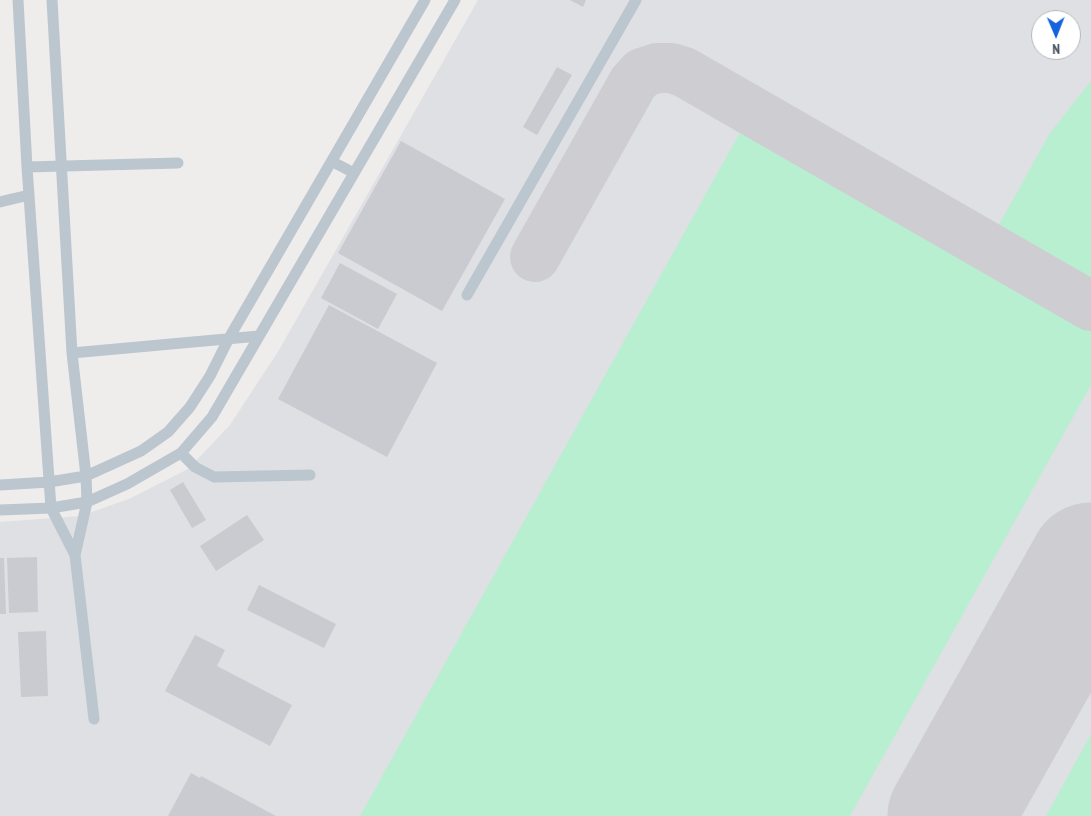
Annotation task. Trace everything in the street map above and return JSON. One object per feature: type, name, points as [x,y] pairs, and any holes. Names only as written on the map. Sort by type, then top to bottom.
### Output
[{"type":"lane","points":[[18,0],[27,167],[51,508],[75,555]]},
{"type":"lane","points":[[52,0],[72,353],[86,476],[87,502],[75,555],[94,719]]},
{"type":"lane","points":[[0,485],[49,482],[86,476],[142,451],[168,432],[190,407],[210,376],[230,338],[425,0]]},
{"type":"lane","points":[[0,510],[51,508],[87,502],[126,484],[181,453],[212,417],[455,0]]},
{"type":"lane","points":[[467,295],[636,0]]},
{"type":"lane","points":[[332,162],[354,173]]},
{"type":"lane","points":[[27,167],[178,163]]},
{"type":"lane","points":[[0,202],[29,195]]},
{"type":"lane","points":[[72,353],[259,336]]},
{"type":"lane","points":[[181,453],[195,467],[214,477],[310,475]]},
{"type":"shaded area","points":[[478,0],[1091,0],[1091,816],[0,816],[0,522],[80,516],[129,499],[188,469],[230,425],[279,350]]},
{"type":"green space","points":[[1091,81],[1091,285],[996,230],[1050,133]]},
{"type":"green space","points":[[742,129],[1091,329],[1091,385],[850,816],[360,816]]},
{"type":"green space","points":[[1091,734],[1091,816],[1046,816]]},
{"type":"building","points":[[570,0],[586,0],[583,7]]},
{"type":"building","points":[[557,67],[572,75],[537,135],[523,127]]},
{"type":"building","points":[[401,141],[505,199],[442,311],[338,253]]},
{"type":"building","points":[[340,263],[397,294],[378,329],[321,298]]},
{"type":"building","points":[[329,305],[437,363],[387,457],[278,399]]},
{"type":"building","points":[[183,482],[206,520],[192,528],[170,490]]},
{"type":"building","points":[[247,515],[264,540],[216,571],[200,546]]},
{"type":"building","points":[[37,557],[38,612],[9,613],[7,558]]},
{"type":"building","points":[[0,558],[4,558],[6,614],[0,614]]},
{"type":"building","points":[[259,585],[336,624],[324,648],[247,610]]},
{"type":"building","points":[[46,631],[48,696],[21,697],[18,632]]},
{"type":"building","points":[[195,635],[225,650],[217,666],[292,705],[270,746],[165,691]]},
{"type":"building","points":[[191,773],[200,778],[201,776],[276,816],[168,816]]},
{"type":"taxiway","points":[[535,257],[633,83],[642,73],[657,68],[671,68],[684,72],[1091,306]]},
{"type":"runway","points":[[950,816],[1091,565]]}]
